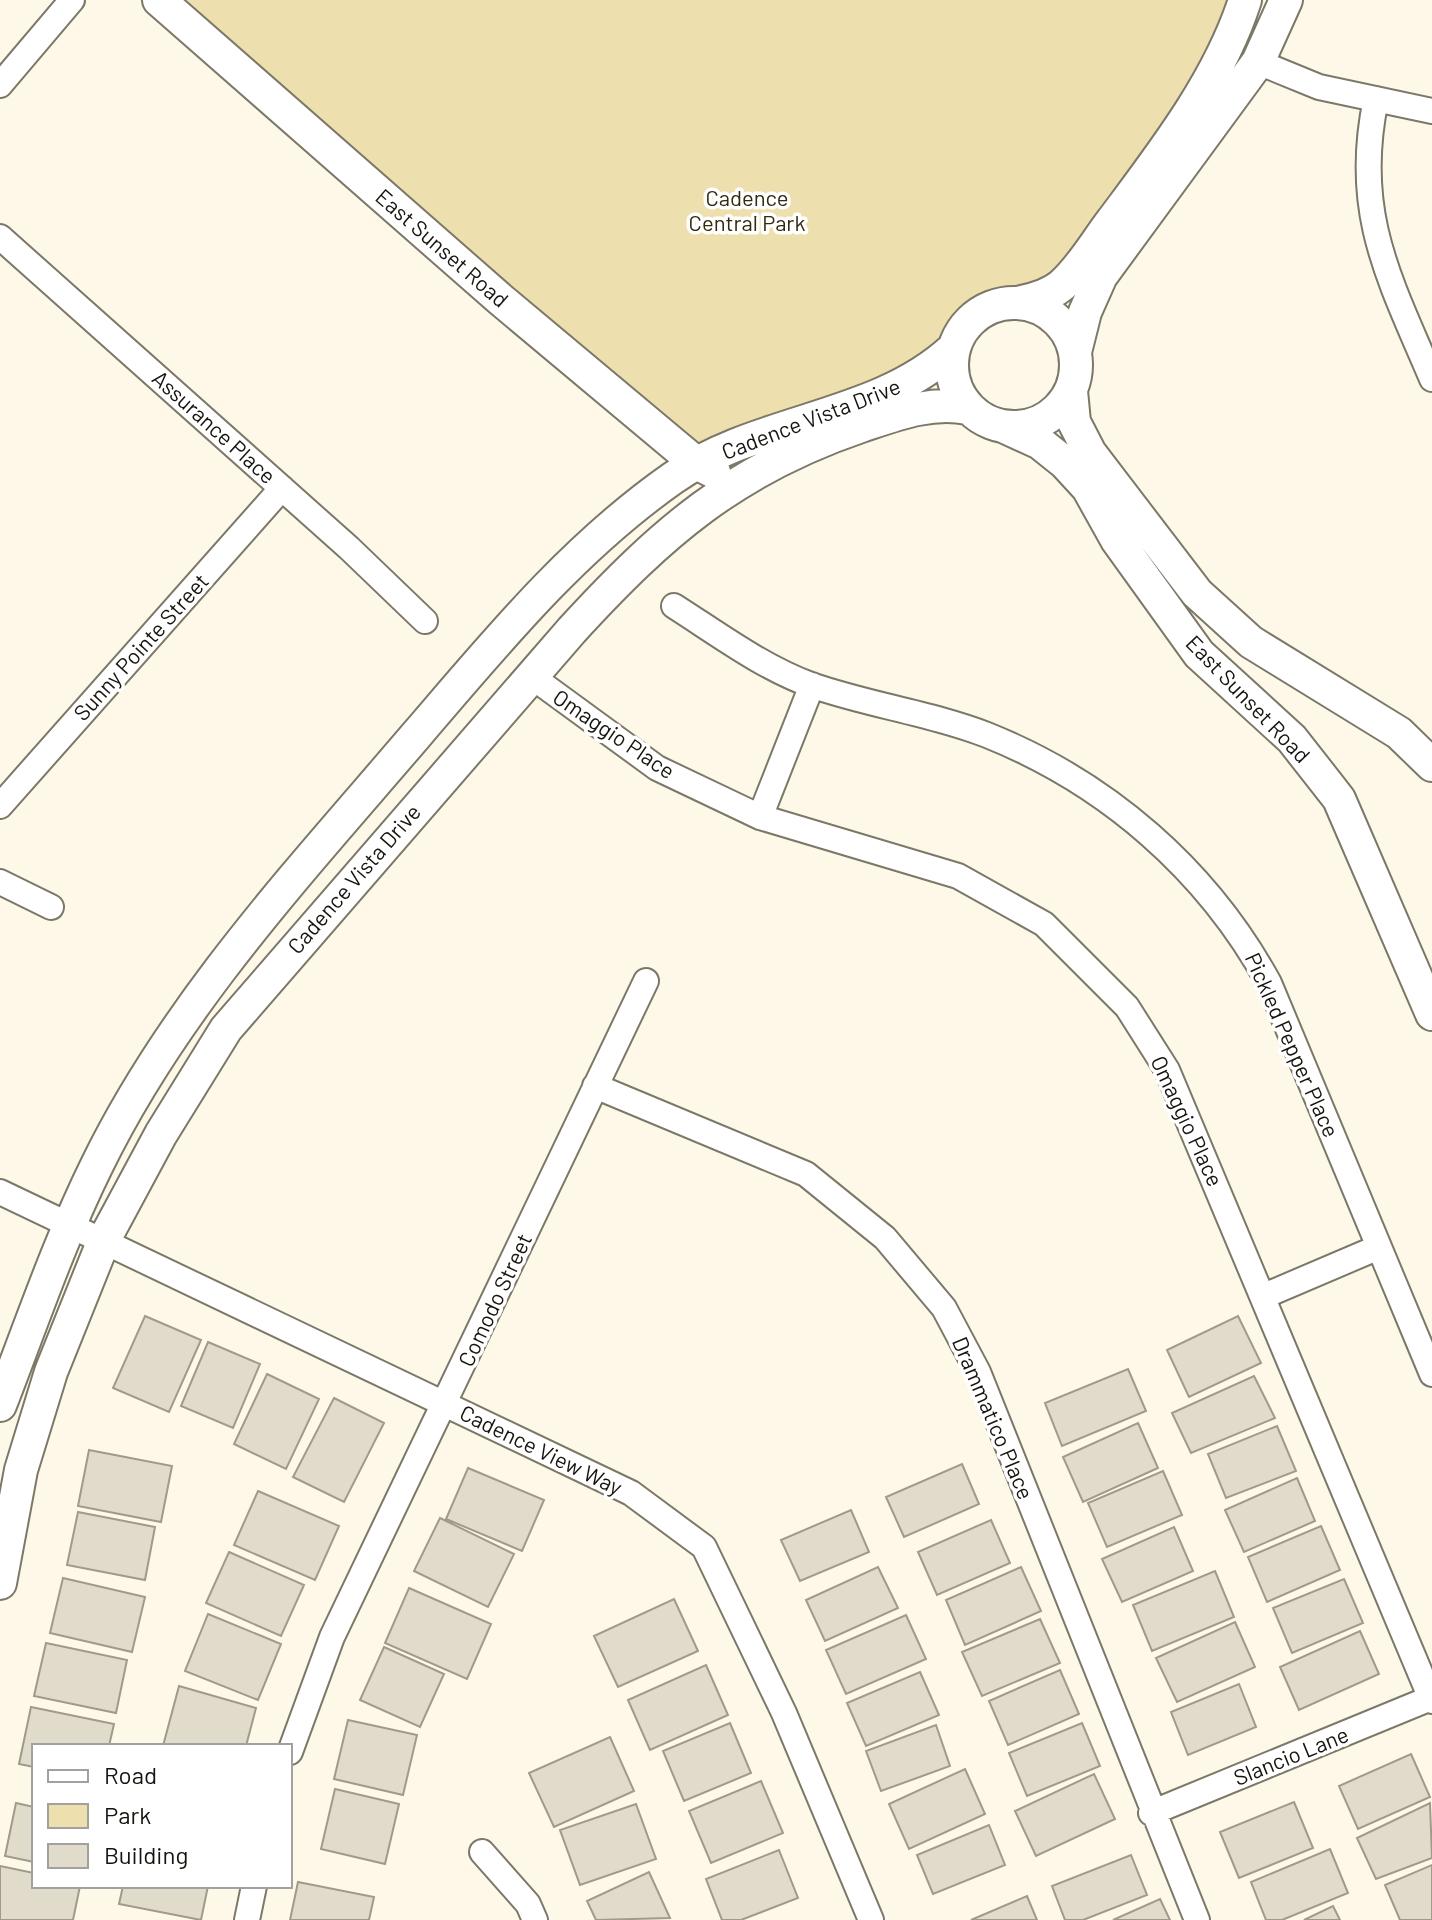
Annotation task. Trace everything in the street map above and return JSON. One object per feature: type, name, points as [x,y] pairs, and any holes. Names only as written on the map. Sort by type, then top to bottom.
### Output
[{"type":"street","points":[[0,85],[72,0]]},
{"type":"street","name":"East Sunset Road","points":[[159,0],[500,299],[696,463],[735,483]]},
{"type":"street","points":[[1245,0],[1225,49],[1193,105],[1139,185],[1061,286],[1038,299],[996,305],[977,314],[962,330],[953,349],[951,370],[956,391],[968,408],[984,421],[1005,427],[1025,427],[1044,421],[1060,408],[1071,391],[1076,372],[1075,352],[1085,312],[1101,276],[1258,62],[1286,0]]},
{"type":"street","points":[[1258,62],[1319,87],[1432,111]]},
{"type":"street","points":[[1376,99],[1367,141],[1369,197],[1379,253],[1432,379]]},
{"type":"street","name":"Assurance Place","points":[[0,237],[282,488],[425,621]]},
{"type":"street","points":[[1017,303],[1037,307],[1054,317],[1067,333],[1075,352]]},
{"type":"street","name":"Cadence Vista Drive","points":[[0,1405],[97,1164],[130,1105],[220,968],[526,607],[595,539],[696,463],[768,432],[897,388],[922,375],[953,349]]},
{"type":"street","name":"East Sunset Road","points":[[1071,391],[1074,422],[1080,438],[1105,477],[1197,593],[1251,642],[1399,733],[1432,765]]},
{"type":"street","name":"Cadence Vista Drive","points":[[0,1583],[21,1470],[35,1422],[51,1372],[104,1240],[161,1134],[226,1029],[531,676],[653,546],[696,509],[790,453],[879,420],[935,405],[968,408]]},
{"type":"street","name":"East Sunset Road","points":[[1005,427],[1040,443],[1065,463],[1088,488],[1117,540],[1199,654],[1292,739],[1339,799],[1432,1014]]},
{"type":"street","name":"Sunny Pointe Street","points":[[0,806],[282,488]]},
{"type":"street","name":"Pickled Pepper Place","points":[[674,606],[775,669],[812,685],[986,735],[1099,794],[1175,857],[1247,943],[1269,983],[1432,1374]]},
{"type":"street","name":"Omaggio Place","points":[[531,676],[657,768],[760,817],[958,876],[1044,924],[1127,1007],[1167,1070],[1431,1700]]},
{"type":"street","points":[[760,817],[812,685]]},
{"type":"street","points":[[0,882],[51,907]]},
{"type":"street","name":"Comodo Street","points":[[292,1747],[332,1637],[646,981]]},
{"type":"street","name":"Drammatico Place","points":[[595,1086],[806,1174],[885,1238],[944,1308],[978,1372],[1151,1813],[1197,1920]]},
{"type":"street","name":"Cadence View Way","points":[[0,1192],[631,1493],[704,1547],[784,1713],[871,1920]]},
{"type":"street","points":[[1264,1296],[1379,1247]]},
{"type":"street","name":"Slancio Lane","points":[[1151,1813],[1431,1700]]},
{"type":"street","points":[[482,1852],[528,1904],[535,1920]]},
{"type":"street","points":[[247,1920],[254,1888]]},
{"type":"green space","name":"Cadence Central Park","points":[[183,0],[1231,0],[1215,38],[1174,110],[1052,279],[1032,293],[996,299],[973,311],[941,348],[909,372],[704,453]]},
{"type":"building","points":[[145,1316],[201,1340],[169,1412],[113,1388]]},
{"type":"building","points":[[1238,1316],[1261,1363],[1189,1397],[1167,1350]]},
{"type":"building","points":[[208,1342],[260,1364],[233,1428],[181,1406]]},
{"type":"building","points":[[1128,1369],[1146,1411],[1062,1446],[1045,1403]]},
{"type":"building","points":[[267,1374],[319,1399],[286,1469],[234,1444]]},
{"type":"building","points":[[1254,1376],[1275,1418],[1191,1453],[1172,1413]]},
{"type":"building","points":[[334,1398],[384,1423],[344,1502],[293,1477]]},
{"type":"building","points":[[1138,1423],[1158,1468],[1083,1502],[1063,1457]]},
{"type":"building","points":[[1277,1426],[1296,1471],[1226,1498],[1208,1454]]},
{"type":"building","points":[[89,1450],[172,1466],[161,1522],[78,1506]]},
{"type":"building","points":[[962,1464],[979,1504],[904,1537],[886,1497]]},
{"type":"building","points":[[468,1468],[544,1500],[522,1551],[446,1519]]},
{"type":"building","points":[[1163,1471],[1182,1515],[1107,1547],[1088,1503]]},
{"type":"building","points":[[1297,1478],[1315,1521],[1244,1552],[1225,1510]]},
{"type":"building","points":[[258,1491],[339,1526],[315,1580],[234,1545]]},
{"type":"building","points":[[851,1510],[869,1552],[800,1581],[781,1540]]},
{"type":"building","points":[[78,1512],[155,1527],[145,1580],[67,1565]]},
{"type":"building","points":[[440,1518],[514,1554],[488,1607],[414,1571]]},
{"type":"building","points":[[991,1520],[1010,1563],[937,1595],[918,1552]]},
{"type":"building","points":[[1321,1526],[1340,1570],[1267,1602],[1248,1557]]},
{"type":"building","points":[[1174,1527],[1193,1571],[1122,1602],[1102,1559]]},
{"type":"building","points":[[229,1552],[304,1585],[281,1636],[206,1603]]},
{"type":"building","points":[[878,1567],[898,1608],[825,1641],[806,1600]]},
{"type":"building","points":[[1021,1567],[1041,1611],[965,1645],[946,1600]]},
{"type":"building","points":[[1215,1571],[1234,1617],[1152,1651],[1133,1605]]},
{"type":"building","points":[[63,1578],[145,1597],[132,1652],[50,1633]]},
{"type":"building","points":[[1344,1579],[1363,1623],[1292,1653],[1273,1608]]},
{"type":"building","points":[[409,1588],[491,1624],[467,1679],[385,1643]]},
{"type":"building","points":[[674,1599],[698,1651],[618,1687],[594,1636]]},
{"type":"building","points":[[208,1614],[281,1644],[258,1700],[185,1671]]},
{"type":"building","points":[[906,1615],[926,1659],[846,1694],[826,1650]]},
{"type":"building","points":[[1040,1619],[1060,1663],[982,1696],[962,1652]]},
{"type":"building","points":[[1235,1622],[1255,1667],[1177,1702],[1156,1658]]},
{"type":"building","points":[[1360,1631],[1379,1674],[1299,1710],[1280,1667]]},
{"type":"building","points":[[46,1643],[127,1660],[116,1713],[34,1696]]},
{"type":"building","points":[[384,1647],[444,1674],[420,1727],[360,1700]]},
{"type":"building","points":[[706,1665],[728,1715],[650,1750],[628,1700]]},
{"type":"building","points":[[1060,1670],[1079,1714],[1008,1745],[989,1701]]},
{"type":"building","points":[[920,1672],[939,1715],[866,1746],[847,1703]]},
{"type":"building","points":[[1239,1684],[1256,1727],[1188,1755],[1171,1712]]},
{"type":"building","points":[[179,1686],[256,1708],[247,1744],[164,1744]]},
{"type":"building","points":[[31,1707],[114,1724],[109,1744],[32,1744],[32,1767],[19,1764]]},
{"type":"building","points":[[348,1720],[417,1735],[403,1795],[334,1779]]},
{"type":"building","points":[[730,1723],[751,1773],[684,1801],[663,1751]]},
{"type":"building","points":[[1082,1723],[1100,1766],[1027,1796],[1009,1753]]},
{"type":"building","points":[[936,1725],[950,1766],[881,1791],[866,1751]]},
{"type":"building","points":[[610,1737],[634,1791],[554,1827],[529,1773]]},
{"type":"building","points":[[1411,1754],[1430,1797],[1358,1829],[1339,1786]]},
{"type":"building","points":[[965,1769],[985,1814],[909,1849],[889,1804]]},
{"type":"building","points":[[1094,1774],[1115,1819],[1036,1856],[1015,1811]]},
{"type":"building","points":[[761,1781],[783,1833],[711,1863],[689,1811]]},
{"type":"building","points":[[335,1789],[399,1804],[385,1864],[321,1849]]},
{"type":"building","points":[[1294,1802],[1313,1848],[1239,1878],[1220,1832]]},
{"type":"building","points":[[16,1803],[32,1807],[32,1862],[5,1856]]},
{"type":"building","points":[[1430,1803],[1432,1858],[1376,1879],[1357,1838]]},
{"type":"building","points":[[636,1804],[656,1859],[580,1885],[560,1830]]},
{"type":"building","points":[[989,1825],[1005,1865],[933,1894],[917,1855]]},
{"type":"building","points":[[1330,1849],[1348,1893],[1282,1920],[1266,1920],[1251,1882]]},
{"type":"building","points":[[779,1850],[798,1898],[741,1920],[722,1920],[706,1879]]},
{"type":"building","points":[[1131,1855],[1147,1895],[1083,1920],[1065,1920],[1052,1886]]},
{"type":"building","points":[[1432,1865],[1432,1920],[1400,1920],[1385,1885]]},
{"type":"building","points":[[0,1866],[32,1873],[32,1888],[80,1888],[73,1920],[0,1920]]},
{"type":"building","points":[[649,1872],[670,1918],[596,1920],[587,1901]]},
{"type":"building","points":[[298,1882],[374,1897],[369,1920],[290,1920]]},
{"type":"building","points":[[123,1888],[208,1888],[201,1920],[119,1904]]},
{"type":"building","points":[[1027,1896],[1037,1920],[971,1920]]},
{"type":"building","points":[[1160,1899],[1170,1920],[1113,1920]]},
{"type":"building","points":[[1333,1906],[1340,1920],[1304,1920]]}]
